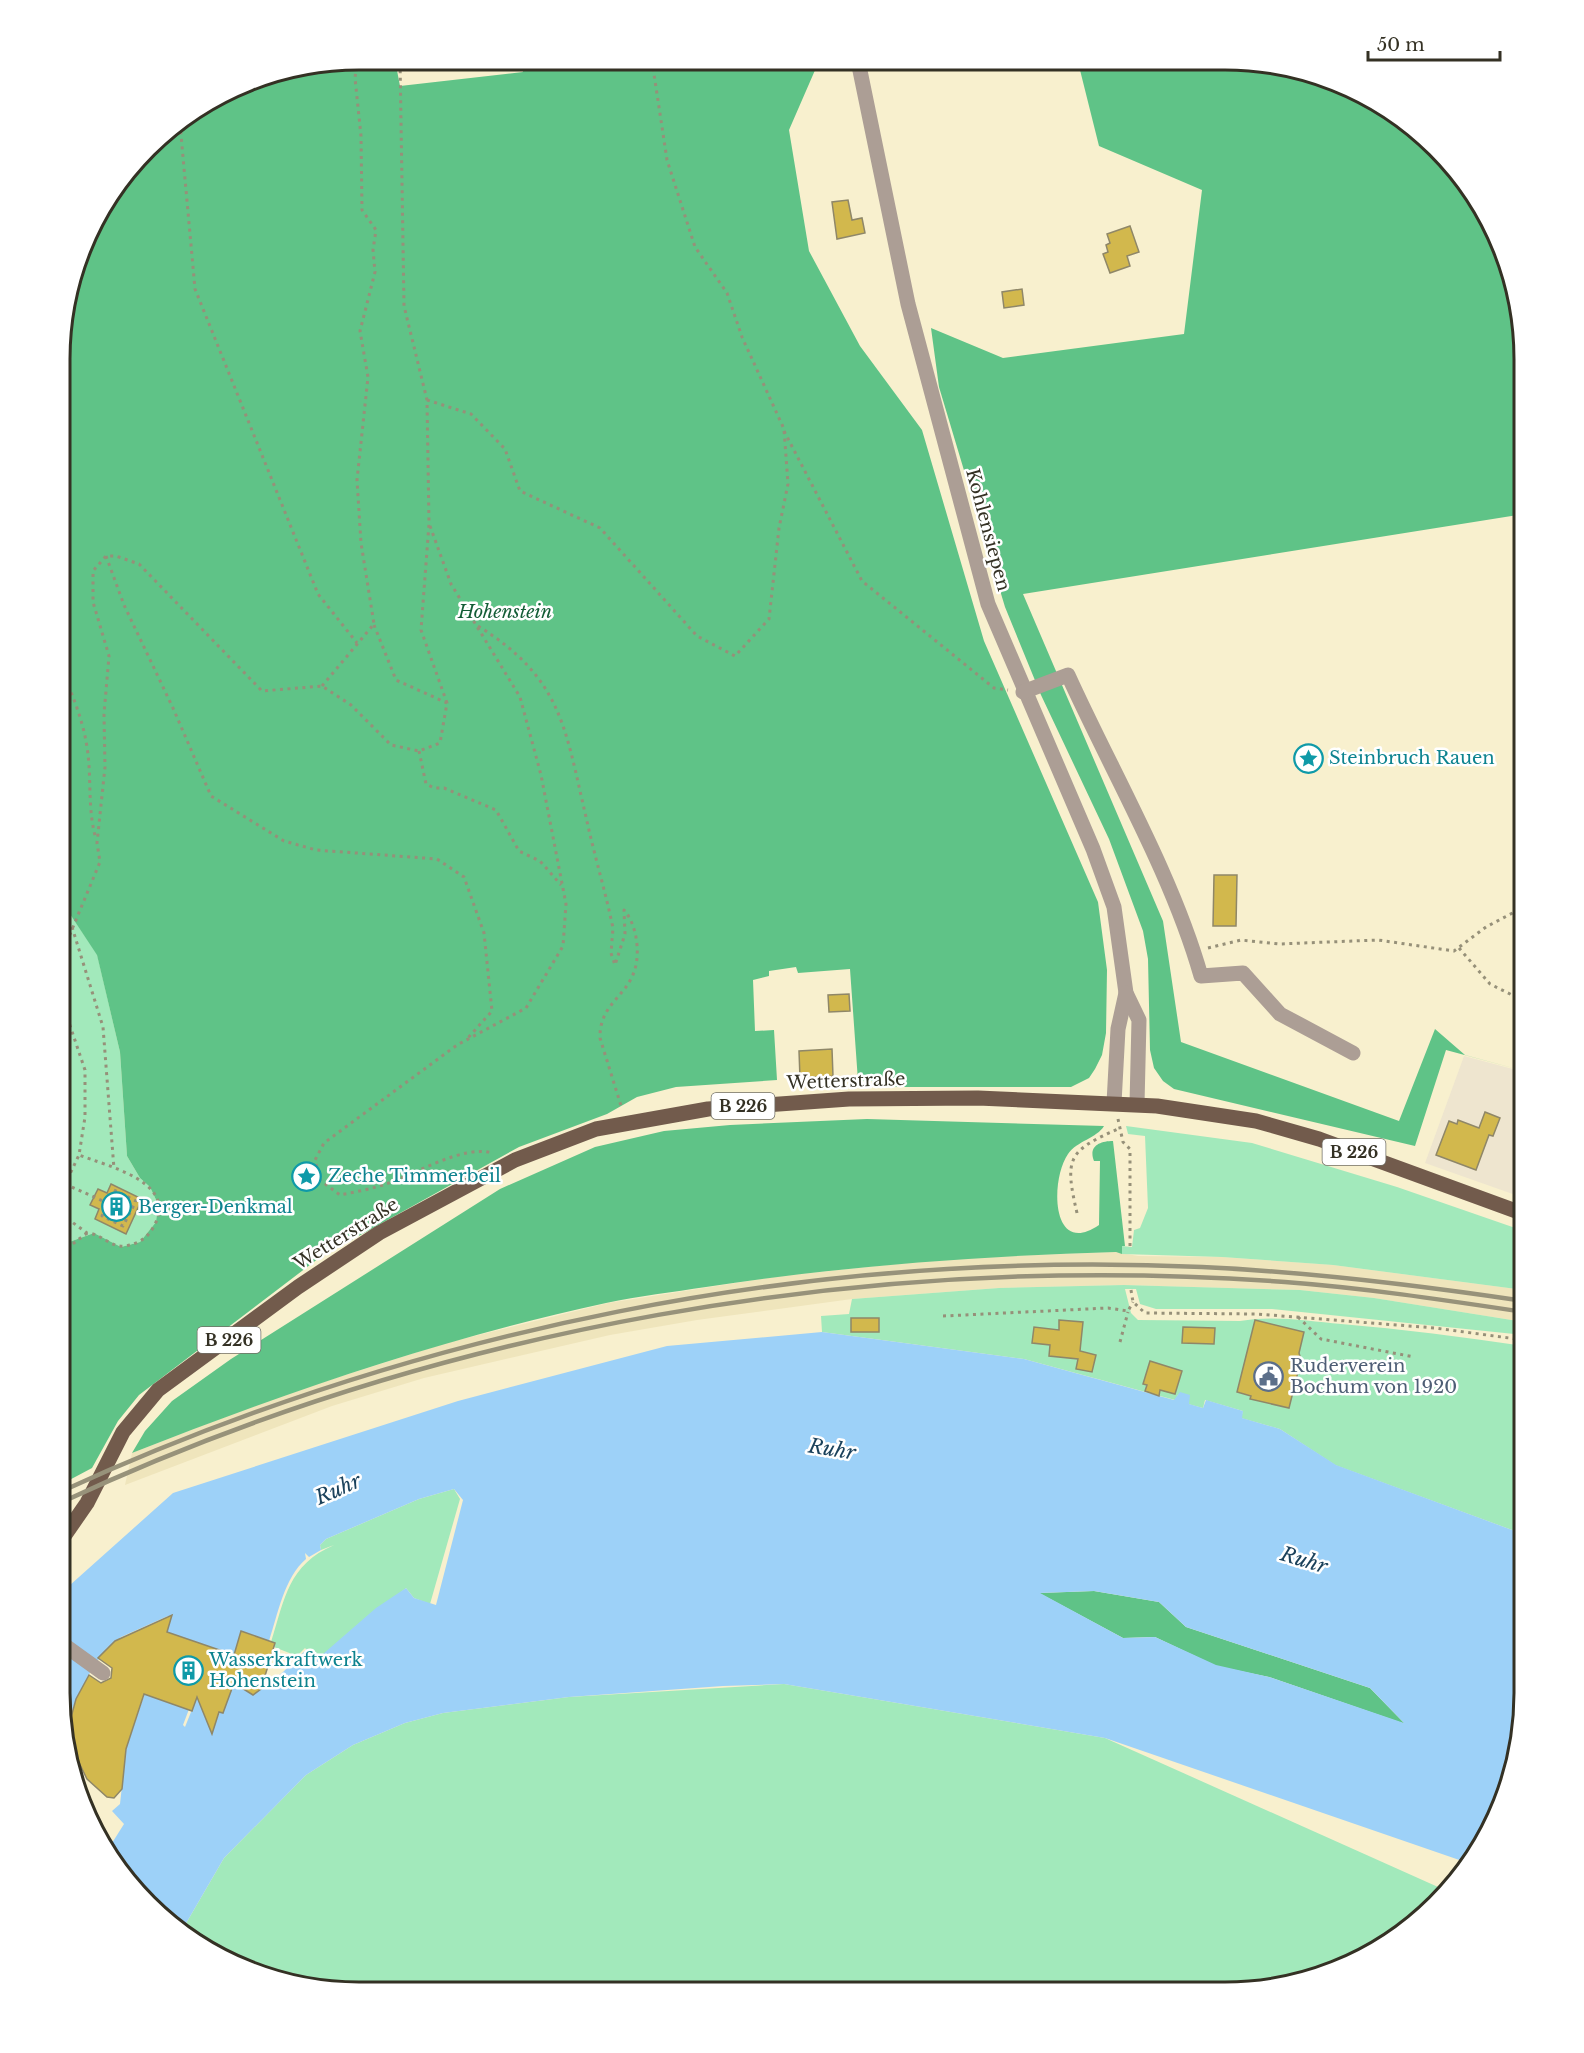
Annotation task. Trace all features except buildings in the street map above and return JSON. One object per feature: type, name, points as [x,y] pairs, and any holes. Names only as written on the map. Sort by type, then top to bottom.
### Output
[{"type":"main road","name":"Wetterstraße","points":[[70,1528],[87,1503],[123,1432],[158,1390],[298,1287],[379,1233],[516,1160],[596,1129],[626,1122],[708,1109],[849,1099],[978,1098],[1137,1104],[1256,1121],[1319,1139],[1514,1210]]},
{"type":"street","name":"Kohlensiepen","points":[[860,70],[911,315],[988,604],[1023,692],[1093,849],[1114,907],[1126,993],[1138,1020],[1137,1104]]},
{"type":"street","points":[[1023,692],[1068,675],[1157,861],[1194,951],[1201,976],[1243,973],[1280,1014],[1353,1053]]},
{"type":"street","name":"Kohlensiepen","points":[[1114,1103],[1118,1029],[1126,993]]},
{"type":"street","points":[[70,1649],[98,1670]]},
{"type":"path","points":[[356,70],[361,136],[362,210],[376,230],[373,250],[375,272],[360,331],[368,377],[357,480],[361,543],[374,624],[396,680],[447,703]]},
{"type":"path","points":[[96,843],[105,767],[104,714],[109,656],[93,602],[93,571],[106,556],[116,555],[139,564],[262,691],[322,686],[351,705],[391,745],[419,751],[440,743],[447,703],[421,630],[429,525],[427,400],[404,306],[399,123],[401,70]]},
{"type":"path","points":[[653,70],[667,160],[695,247],[727,293],[742,337],[784,429],[819,502],[862,581],[994,688],[1023,692]]},
{"type":"path","points":[[181,132],[195,289],[318,594],[357,643]]},
{"type":"path","points":[[427,400],[471,414],[505,449],[520,491],[600,528],[697,636],[735,656],[769,619],[778,528],[788,484],[784,429]]},
{"type":"path","points":[[429,525],[451,584],[520,697],[541,775],[566,904],[563,946],[526,1008],[464,1042],[324,1143],[315,1160],[320,1179],[340,1195],[386,1184],[451,1158],[484,1150],[516,1160]]},
{"type":"path","points":[[106,556],[124,605],[173,708],[211,796],[284,841],[316,850],[437,859],[464,877],[484,933],[492,1011],[464,1042]]},
{"type":"path","points":[[322,686],[374,624]]},
{"type":"path","points":[[476,624],[503,641],[532,668],[562,718],[611,918],[614,939],[611,953],[615,965],[624,942],[624,910],[633,927],[638,964],[634,976],[604,1016],[600,1025],[600,1038],[626,1122]]},
{"type":"path","points":[[70,688],[87,747],[90,820],[100,862],[70,932]]},
{"type":"path","points":[[419,751],[426,784],[434,788],[444,788],[496,810],[519,851],[540,861],[562,886]]},
{"type":"path","points":[[1194,951],[1241,940],[1279,944],[1378,940],[1454,951],[1486,927],[1514,913]]},
{"type":"path","points":[[72,927],[103,1027],[114,1169]]},
{"type":"path","points":[[1460,948],[1490,984],[1514,996]]},
{"type":"path","points":[[70,1025],[86,1070],[84,1117],[79,1155],[70,1174]]},
{"type":"path","points":[[1114,1103],[1123,1142],[1130,1149],[1130,1246]]},
{"type":"path","points":[[1077,1213],[1070,1183],[1072,1160],[1085,1144],[1120,1128]]},
{"type":"path","points":[[70,1221],[87,1233],[94,1233],[121,1247],[140,1242],[156,1222],[158,1204],[150,1187],[140,1178],[79,1155]]},
{"type":"path","points":[[70,1186],[110,1204]]},
{"type":"path","points":[[114,1190],[136,1201],[123,1226],[102,1216],[110,1204],[114,1190]]},
{"type":"path","points":[[129,1214],[135,1216]]},
{"type":"path","points":[[70,1246],[87,1233]]},
{"type":"path","points":[[1131,1290],[1133,1302],[1145,1313],[1257,1314],[1435,1328],[1514,1339]]},
{"type":"path","points":[[1120,1342],[1128,1311],[1133,1302]]},
{"type":"path","points":[[944,1316],[1108,1308],[1128,1311]]},
{"type":"path","points":[[1297,1317],[1321,1340],[1414,1357]]},
{"type":"shaded area","points":[[1464,1056],[1514,1069],[1514,1194],[1425,1163]]},
{"type":"shaded area","points":[[1116,1252],[1138,1256],[1222,1257],[1333,1265],[1514,1289],[1514,1320],[1374,1298],[1300,1290],[1124,1285],[999,1288],[852,1299],[697,1320],[610,1335],[424,1378],[332,1406],[125,1485],[132,1453],[276,1397],[446,1343],[608,1303],[780,1276],[956,1258]]},
{"type":"green space","name":"Hohenstein","points":[[397,70],[400,86],[523,72],[522,70],[815,70],[789,130],[809,251],[860,346],[922,430],[984,641],[1098,902],[1107,970],[1106,1033],[1102,1055],[1089,1078],[1071,1087],[881,1087],[881,1081],[858,1081],[850,969],[798,973],[796,967],[769,971],[769,976],[753,980],[755,1031],[774,1030],[777,1080],[676,1087],[637,1097],[607,1114],[519,1147],[319,1258],[139,1395],[118,1421],[92,1468],[70,1480],[70,1242],[94,1233],[121,1247],[140,1242],[156,1222],[158,1204],[150,1187],[140,1178],[127,1156],[120,1052],[97,955],[70,914],[70,359],[76,303],[86,266],[100,231],[130,183],[169,142],[215,109],[266,86],[321,73]]},
{"type":"green space","points":[[1080,70],[1244,71],[1281,76],[1318,86],[1369,109],[1401,130],[1429,155],[1454,183],[1475,215],[1492,249],[1504,284],[1511,321],[1514,359],[1514,516],[1023,594],[1163,921],[1181,1042],[1399,1121],[1435,1029],[1465,1055],[1514,1068],[1446,1050],[1415,1146],[1174,1089],[1163,1081],[1154,1068],[1150,1050],[1148,959],[1143,931],[1109,839],[1041,695],[1005,607],[939,387],[931,328],[1003,358],[1184,334],[1202,190],[1099,146]]},
{"type":"green space","points":[[70,914],[97,954],[120,1052],[127,1156],[140,1178],[150,1187],[158,1204],[156,1222],[140,1242],[121,1247],[94,1233],[70,1242]]},
{"type":"green space","points":[[867,1119],[1104,1126],[1097,1134],[1076,1146],[1068,1154],[1058,1181],[1059,1212],[1063,1224],[1071,1231],[1083,1232],[1099,1225],[1100,1161],[1094,1161],[1093,1152],[1096,1145],[1113,1141],[1125,1246],[1122,1246],[1122,1254],[1116,1252],[1013,1256],[910,1263],[808,1273],[606,1303],[485,1333],[366,1368],[132,1453],[145,1431],[172,1401],[231,1359],[500,1189],[595,1147],[664,1131],[730,1125]]},
{"type":"green space","points":[[1126,1126],[1252,1143],[1397,1187],[1514,1228],[1514,1289],[1333,1265],[1222,1257],[1122,1254],[1122,1246],[1132,1247],[1134,1230],[1140,1228],[1148,1208],[1145,1136],[1128,1134]]},
{"type":"green space","points":[[1124,1285],[1300,1290],[1374,1298],[1514,1320],[1514,1334],[1272,1309],[1156,1309],[1140,1304],[1136,1289],[1125,1289],[1131,1313],[1138,1320],[1291,1319],[1514,1345],[1514,1531],[1335,1465],[1280,1429],[1241,1418],[1243,1411],[1205,1400],[1203,1408],[1188,1404],[1178,1395],[1175,1400],[1024,1359],[822,1332],[821,1316],[849,1314],[852,1299],[999,1288]]},
{"type":"green space","points":[[454,1489],[460,1499],[430,1604],[414,1598],[406,1588],[324,1654],[314,1658],[305,1648],[297,1656],[274,1647],[275,1643],[271,1642],[290,1585],[307,1562],[334,1545],[321,1550],[320,1545],[326,1539],[419,1499]]},
{"type":"green space","points":[[1094,1591],[1159,1602],[1186,1627],[1370,1688],[1405,1724],[1269,1677],[1216,1666],[1155,1637],[1123,1638],[1039,1593]]},
{"type":"green space","points":[[784,1684],[1105,1738],[1439,1887],[1401,1923],[1353,1953],[1300,1973],[1244,1982],[340,1982],[284,1973],[249,1961],[215,1944],[185,1925],[224,1858],[306,1775],[353,1745],[405,1723],[443,1713],[569,1697]]},
{"type":"water","name":"Ruhr","points":[[822,1332],[1024,1359],[1174,1400],[1180,1392],[1190,1395],[1189,1404],[1203,1408],[1206,1400],[1243,1411],[1242,1418],[1280,1429],[1336,1465],[1514,1531],[1513,1713],[1504,1769],[1492,1804],[1461,1860],[1105,1738],[784,1684],[569,1697],[443,1713],[405,1723],[353,1745],[306,1775],[224,1858],[185,1925],[142,1884],[112,1843],[124,1824],[112,1811],[120,1804],[126,1749],[145,1693],[194,1696],[183,1725],[185,1727],[197,1697],[212,1730],[220,1712],[224,1710],[235,1680],[259,1669],[251,1694],[253,1695],[283,1672],[307,1649],[314,1657],[323,1654],[376,1608],[406,1588],[414,1598],[436,1605],[463,1500],[454,1489],[419,1499],[326,1539],[320,1545],[321,1550],[309,1557],[305,1553],[306,1559],[298,1567],[287,1586],[269,1641],[241,1631],[234,1655],[167,1632],[170,1618],[168,1616],[121,1637],[107,1648],[93,1667],[76,1699],[71,1714],[70,1585],[173,1493],[458,1401],[667,1346]],"holes":[[[1094,1591],[1159,1602],[1186,1627],[1370,1688],[1404,1723],[1269,1677],[1216,1665],[1155,1637],[1123,1638],[1040,1593]]]},
{"type":"railway","points":[[70,1488],[195,1435],[334,1386],[475,1344],[618,1312],[763,1287],[909,1272],[1055,1265],[1202,1267],[1363,1280],[1514,1300]]},
{"type":"railway","points":[[70,1499],[204,1442],[352,1390],[504,1348],[658,1315],[815,1292],[972,1279],[1129,1275],[1285,1282],[1404,1295],[1514,1311]]},
{"type":"place","name":"Steinbruch Rauen","points":[[1308,758]]},
{"type":"place","name":"Zeche Timmerbeil","points":[[307,1176]]},
{"type":"place","name":"Berger-Denkmal","points":[[117,1207]]},
{"type":"place","name":"Ruderverein Bochum von 1920","points":[[1269,1376]]},
{"type":"place","name":"Wasserkraftwerk Hohenstein","points":[[188,1670]]}]
